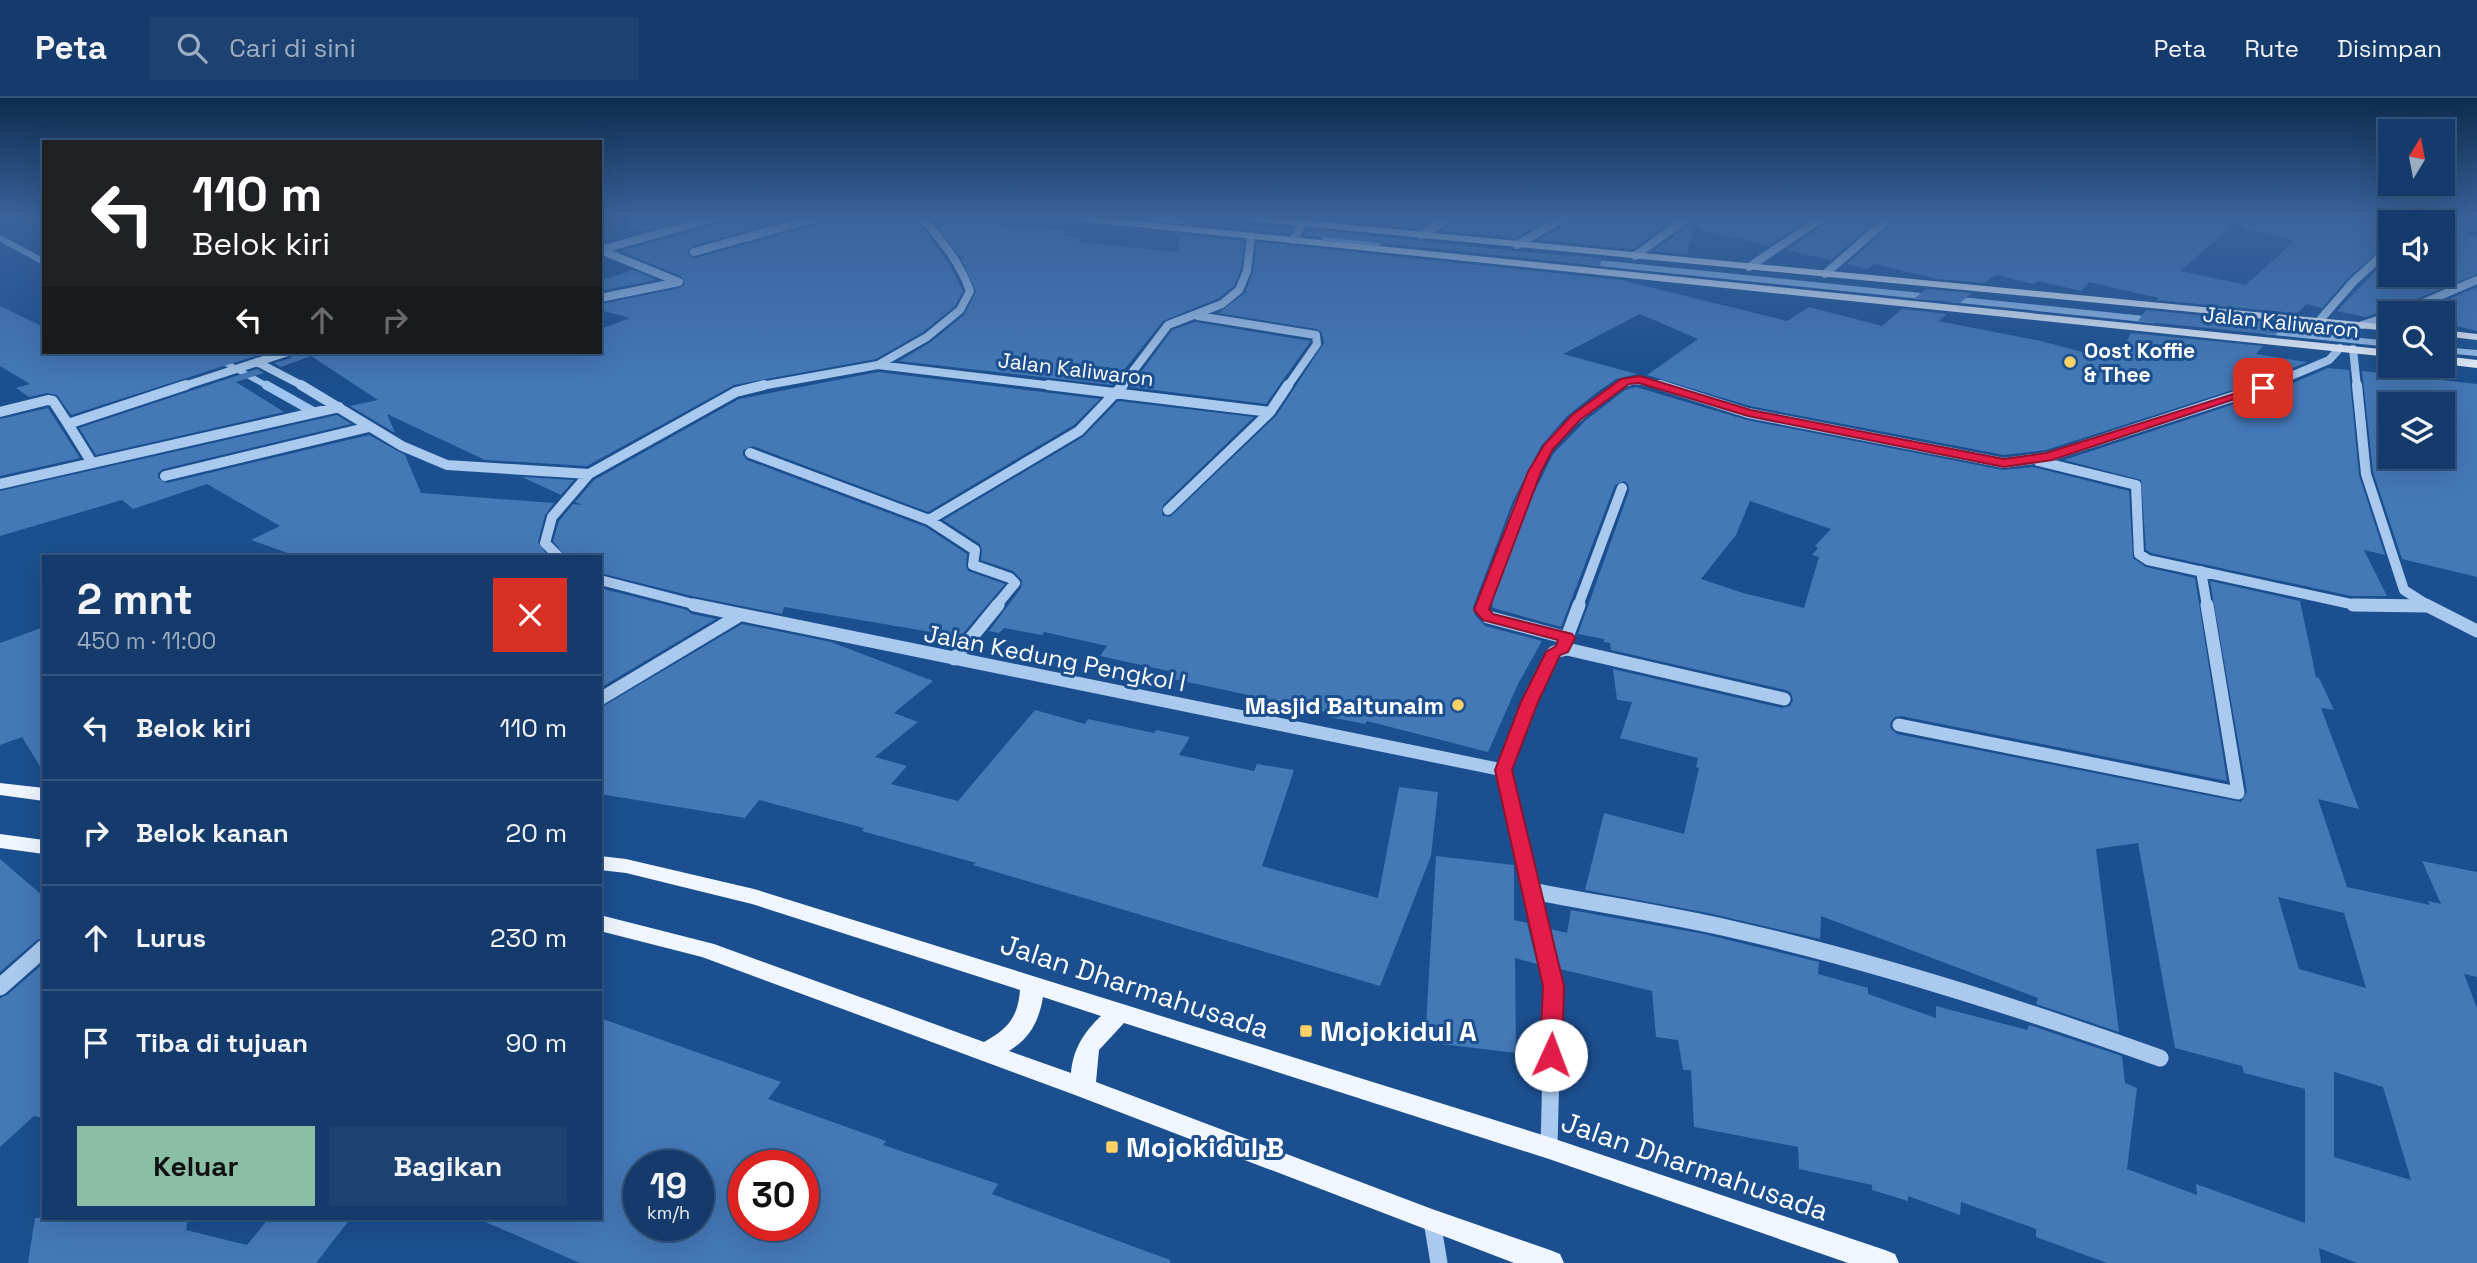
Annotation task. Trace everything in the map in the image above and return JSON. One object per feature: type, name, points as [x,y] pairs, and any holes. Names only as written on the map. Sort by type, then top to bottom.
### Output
[{"type":"main road","name":"Jalan Kaliwaron","points":[[1621,272],[2378,352]]},
{"type":"main road","points":[[1807,272],[2378,327]]},
{"type":"main road","points":[[2455,334],[2477,337]]},
{"type":"main road","points":[[2455,361],[2477,364]]},
{"type":"main road","points":[[0,789],[42,794]]},
{"type":"main road","points":[[0,841],[42,847]]},
{"type":"main road","name":"Jalan Dharmahusada","points":[[602,863],[626,866],[754,897],[1549,1148],[1885,1263]]},
{"type":"main road","points":[[602,924],[706,950],[1550,1263]]},
{"type":"main road","points":[[984,1053],[1010,1039],[1025,1026],[1031,1012],[1032,985]]},
{"type":"main road","points":[[1084,1088],[1082,1065],[1086,1048],[1119,1014]]},
{"type":"street","points":[[602,298],[678,282],[655,272]]},
{"type":"street","points":[[557,555],[545,543],[552,517],[589,474],[736,392],[878,365],[927,337],[960,310],[970,292],[964,272]]},
{"type":"street","points":[[929,520],[1070,438],[1117,393],[1168,325],[1223,303],[1241,287],[1248,272]]},
{"type":"street","points":[[2319,321],[2363,272]]},
{"type":"street","points":[[2429,301],[2477,280]]},
{"type":"street","points":[[1168,510],[1270,412],[1317,344],[1316,335],[1304,331],[1190,315]]},
{"type":"street","points":[[2362,325],[2378,320]]},
{"type":"street","points":[[1784,699],[1565,643],[1488,617],[1482,610],[1534,472],[1548,448],[1576,418],[1625,382],[1640,379],[1748,413],[2004,463],[2048,457],[2263,388],[2329,360],[2340,348]]},
{"type":"street","points":[[2353,349],[2366,474],[2404,590],[2428,606],[2477,631]]},
{"type":"street","points":[[68,425],[282,354]]},
{"type":"street","points":[[253,364],[339,407],[426,458],[453,467],[589,474]]},
{"type":"street","name":"Jalan Kaliwaron","points":[[878,365],[1270,412]]},
{"type":"street","points":[[0,412],[53,401],[89,458]]},
{"type":"street","points":[[0,484],[339,407]]},
{"type":"street","points":[[165,476],[369,427]]},
{"type":"street","points":[[750,453],[929,520],[975,550],[973,565],[1010,578],[1015,583],[954,659]]},
{"type":"street","points":[[2031,459],[2136,485],[2139,554],[2148,560],[2360,606],[2428,606]]},
{"type":"street","points":[[1549,1148],[1553,986],[1503,770],[1530,702],[1554,652],[1565,643],[1622,488]]},
{"type":"street","points":[[1899,725],[2238,793],[2201,571]]},
{"type":"street","name":"Jalan Kedung Pengkol I","points":[[602,581],[740,615],[1503,770]]},
{"type":"street","points":[[602,698],[740,615]]},
{"type":"street","points":[[1532,891],[1761,936],[1972,994],[2160,1058]]},
{"type":"street","points":[[0,988],[42,950]]},
{"type":"street","points":[[1432,1221],[1439,1263]]},
{"type":"building","points":[[626,272],[638,272],[656,280],[602,291],[602,280]]},
{"type":"building","points":[[672,272],[954,272],[963,291],[955,306],[923,332],[876,359],[734,385],[587,466],[485,460],[387,414],[395,433],[350,406],[378,400],[311,356],[281,367],[274,363],[291,358],[293,354],[602,354],[602,328],[630,318],[602,311],[602,304],[680,288],[685,284],[681,276]]},
{"type":"building","points":[[967,272],[1240,272],[1234,286],[1219,298],[1163,321],[1112,385],[899,361],[931,342],[964,315],[976,292]]},
{"type":"building","points":[[1253,272],[1548,272],[1621,280],[1787,321],[1809,307],[1882,326],[1902,309],[1947,314],[1938,321],[2041,341],[2116,361],[2131,333],[2263,346],[2256,354],[2307,362],[2270,378],[2046,450],[2004,455],[1750,406],[1647,375],[1698,339],[1640,314],[1563,354],[1637,374],[1616,379],[1596,393],[1566,417],[1541,446],[1513,501],[1473,607],[1475,615],[1485,626],[1542,641],[1518,684],[1488,752],[1367,721],[1365,724],[1330,717],[1331,713],[1169,678],[1173,672],[1100,656],[1107,646],[1044,632],[1042,635],[1004,628],[999,633],[989,631],[1021,588],[1022,580],[1013,571],[981,560],[980,544],[943,520],[1083,437],[1118,401],[1254,417],[1163,505],[1162,515],[1170,517],[1276,416],[1324,343],[1322,333],[1317,329],[1218,313],[1245,293]]},
{"type":"building","points":[[1910,272],[2186,272],[2246,285],[2260,272],[2354,272],[2322,308],[2307,304],[2297,313],[2156,300],[2159,298],[2089,282],[2081,291],[2038,281],[2033,284],[1997,275],[1984,283],[1938,279]]},
{"type":"building","points":[[2374,272],[2378,272],[2378,287],[2445,287],[2412,301],[2378,301],[2378,313],[2365,317],[2337,311]]},
{"type":"building","points":[[2455,272],[2477,274],[2455,283]]},
{"type":"building","points":[[2477,287],[2477,331],[2455,326],[2455,301],[2444,301]]},
{"type":"building","points":[[1926,289],[1972,293],[1960,303],[1915,298]]},
{"type":"building","points":[[0,306],[42,326],[42,354],[262,354],[71,415],[57,395],[47,393],[29,397],[16,388],[30,384],[0,366]]},
{"type":"building","points":[[2146,310],[2287,324],[2275,335],[2138,321]]},
{"type":"building","points":[[1195,322],[1310,342],[1266,404],[1130,387],[1172,330]]},
{"type":"building","points":[[2328,368],[2349,370],[2359,475],[2385,555],[2364,550],[2387,596],[2351,596],[2151,553],[2146,550],[2141,480],[2064,460],[2271,392]]},
{"type":"building","points":[[257,369],[264,373],[236,382],[284,412],[96,455],[79,428]]},
{"type":"building","points":[[2362,371],[2378,373],[2378,378],[2424,378],[2477,384],[2477,577],[2402,559],[2373,472]]},
{"type":"building","points":[[878,372],[1100,399],[1074,425],[928,512],[753,446],[743,450],[747,460],[926,527],[967,554],[968,571],[1005,584],[960,637],[784,607],[782,614],[692,596],[602,574],[602,555],[564,555],[553,541],[559,521],[573,504],[582,505],[575,502],[594,480],[739,399]]},
{"type":"building","points":[[1636,387],[1747,420],[2003,470],[2033,467],[2129,491],[2133,558],[2146,567],[2195,578],[2227,781],[1901,716],[1895,717],[1890,723],[1891,729],[1897,734],[2241,802],[2247,792],[2210,581],[2300,601],[2316,677],[2319,678],[2334,710],[2321,708],[2359,809],[2318,799],[2347,887],[2430,905],[2428,901],[2441,904],[2422,861],[2477,872],[2477,977],[2464,974],[2477,1008],[2477,1263],[2357,1263],[2319,1248],[2321,1263],[2107,1263],[2036,1237],[2036,1229],[1961,1202],[1960,1215],[1908,1196],[1908,1201],[1872,1190],[1872,1185],[1799,1169],[1798,1147],[1694,1127],[1691,1070],[1683,1070],[1678,1040],[1656,1037],[1652,991],[1560,969],[1551,929],[1567,933],[1571,910],[1704,934],[1819,962],[1818,974],[1868,988],[1868,994],[1936,1018],[1936,1006],[2027,1030],[2029,1025],[2122,1056],[2125,1083],[2137,1088],[2127,1169],[2197,1195],[2196,1184],[2305,1223],[2305,1089],[2244,1073],[2242,1066],[2175,1048],[2138,843],[2096,849],[2119,1032],[2036,1004],[2038,998],[1821,916],[1820,939],[1708,913],[1585,890],[1604,813],[1684,834],[1699,768],[1696,767],[1698,758],[1620,738],[1632,702],[1617,700],[1613,669],[1782,708],[1790,706],[1793,700],[1791,693],[1786,690],[1611,650],[1610,643],[1604,642],[1604,639],[1578,634],[1629,491],[1628,484],[1624,481],[1615,485],[1561,627],[1493,608],[1492,602],[1527,507],[1553,454],[1586,420],[1625,390]],"holes":[[[1750,501],[1831,529],[1815,546],[1818,548],[1812,555],[1819,557],[1804,608],[1701,579],[1736,535]],[[2278,897],[2344,913],[2366,988],[2299,969]],[[2334,1072],[2383,1087],[2411,1180],[2334,1157]]]},
{"type":"building","points":[[48,408],[80,458],[0,476],[0,419]]},
{"type":"building","points":[[337,415],[351,424],[163,469],[158,473],[158,478],[167,483],[369,435],[405,455],[421,493],[554,503],[545,515],[538,542],[547,555],[293,555],[251,540],[280,526],[207,484],[133,509],[122,500],[0,536],[0,491]]},
{"type":"building","points":[[522,477],[574,480],[561,495]]},
{"type":"building","points":[[602,589],[716,619],[602,687]]},
{"type":"building","points":[[742,624],[831,642],[933,681],[894,713],[918,722],[875,757],[907,766],[891,784],[958,801],[1035,710],[1085,724],[1088,719],[1154,733],[1156,730],[1190,737],[1179,755],[1254,771],[1257,764],[1294,770],[1262,866],[1378,898],[1399,787],[1438,792],[1431,856],[1380,986],[862,831],[864,828],[759,800],[745,818],[602,794],[602,707]]},
{"type":"building","points":[[42,628],[42,770],[22,737],[0,745],[0,643]]},
{"type":"building","points":[[1436,856],[1514,865],[1514,920],[1527,923],[1537,964],[1515,958],[1516,1053],[1425,1042]]},
{"type":"building","points":[[0,859],[42,895],[42,938],[0,972]]},
{"type":"building","points":[[42,965],[42,1118],[34,1116],[0,1147],[0,998]]},
{"type":"building","points":[[602,1019],[781,1082],[768,1099],[886,1141],[883,1145],[998,1184],[992,1194],[1170,1260],[1170,1263],[580,1263],[481,1220],[602,1220]]},
{"type":"building","points":[[35,1218],[188,1220],[186,1230],[247,1245],[267,1220],[349,1220],[316,1263],[28,1263]]},
{"type":"waterway","points":[[1690,272],[1931,297]]},
{"type":"waterway","points":[[1951,299],[2154,320]]},
{"type":"waterway","points":[[2264,331],[2378,343]]},
{"type":"waterway","points":[[2455,351],[2477,353]]},
{"type":"waterway","points":[[210,354],[269,387]]},
{"type":"waterway","points":[[266,385],[314,412],[308,413]]},
{"type":"place","name":"Oost Koffie & Thee","points":[[2070,362]]},
{"type":"place","name":"Masjid Baitunaim","points":[[1458,705]]},
{"type":"place","name":"Mojokidul A","points":[[1306,1031]]},
{"type":"place","name":"Mojokidul B","points":[[1112,1147]]},
{"type":"route","points":[[1551,1055],[1553,986],[1503,770],[1530,702],[1554,652],[1563,649],[1567,638],[1488,617],[1482,614],[1482,610],[1534,472],[1548,448],[1576,418],[1625,382],[1640,379],[1748,413],[2004,463],[2048,457],[2263,388]]}]
